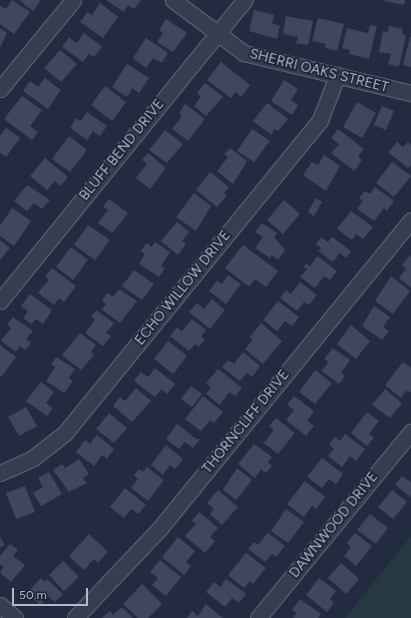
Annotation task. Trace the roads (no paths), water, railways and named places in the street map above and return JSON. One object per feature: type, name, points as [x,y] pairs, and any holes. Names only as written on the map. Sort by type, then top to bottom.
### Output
[{"type":"street","points":[[0,89],[73,0]]},
{"type":"street","name":"SHERRI OAKS STREET","points":[[173,0],[216,35],[244,53],[411,93]]},
{"type":"street","name":"BLUFF BEND DRIVE","points":[[0,301],[245,0]]},
{"type":"street","name":"ECHO WILLOW DRIVE","points":[[0,473],[33,458],[65,433],[320,120],[337,76]]},
{"type":"street","name":"THORNCLIFF DRIVE","points":[[75,618],[160,528],[411,220]]},
{"type":"street","name":"DAWNWOOD DRIVE","points":[[258,618],[411,432]]},
{"type":"street","points":[[0,605],[15,618]]}]
